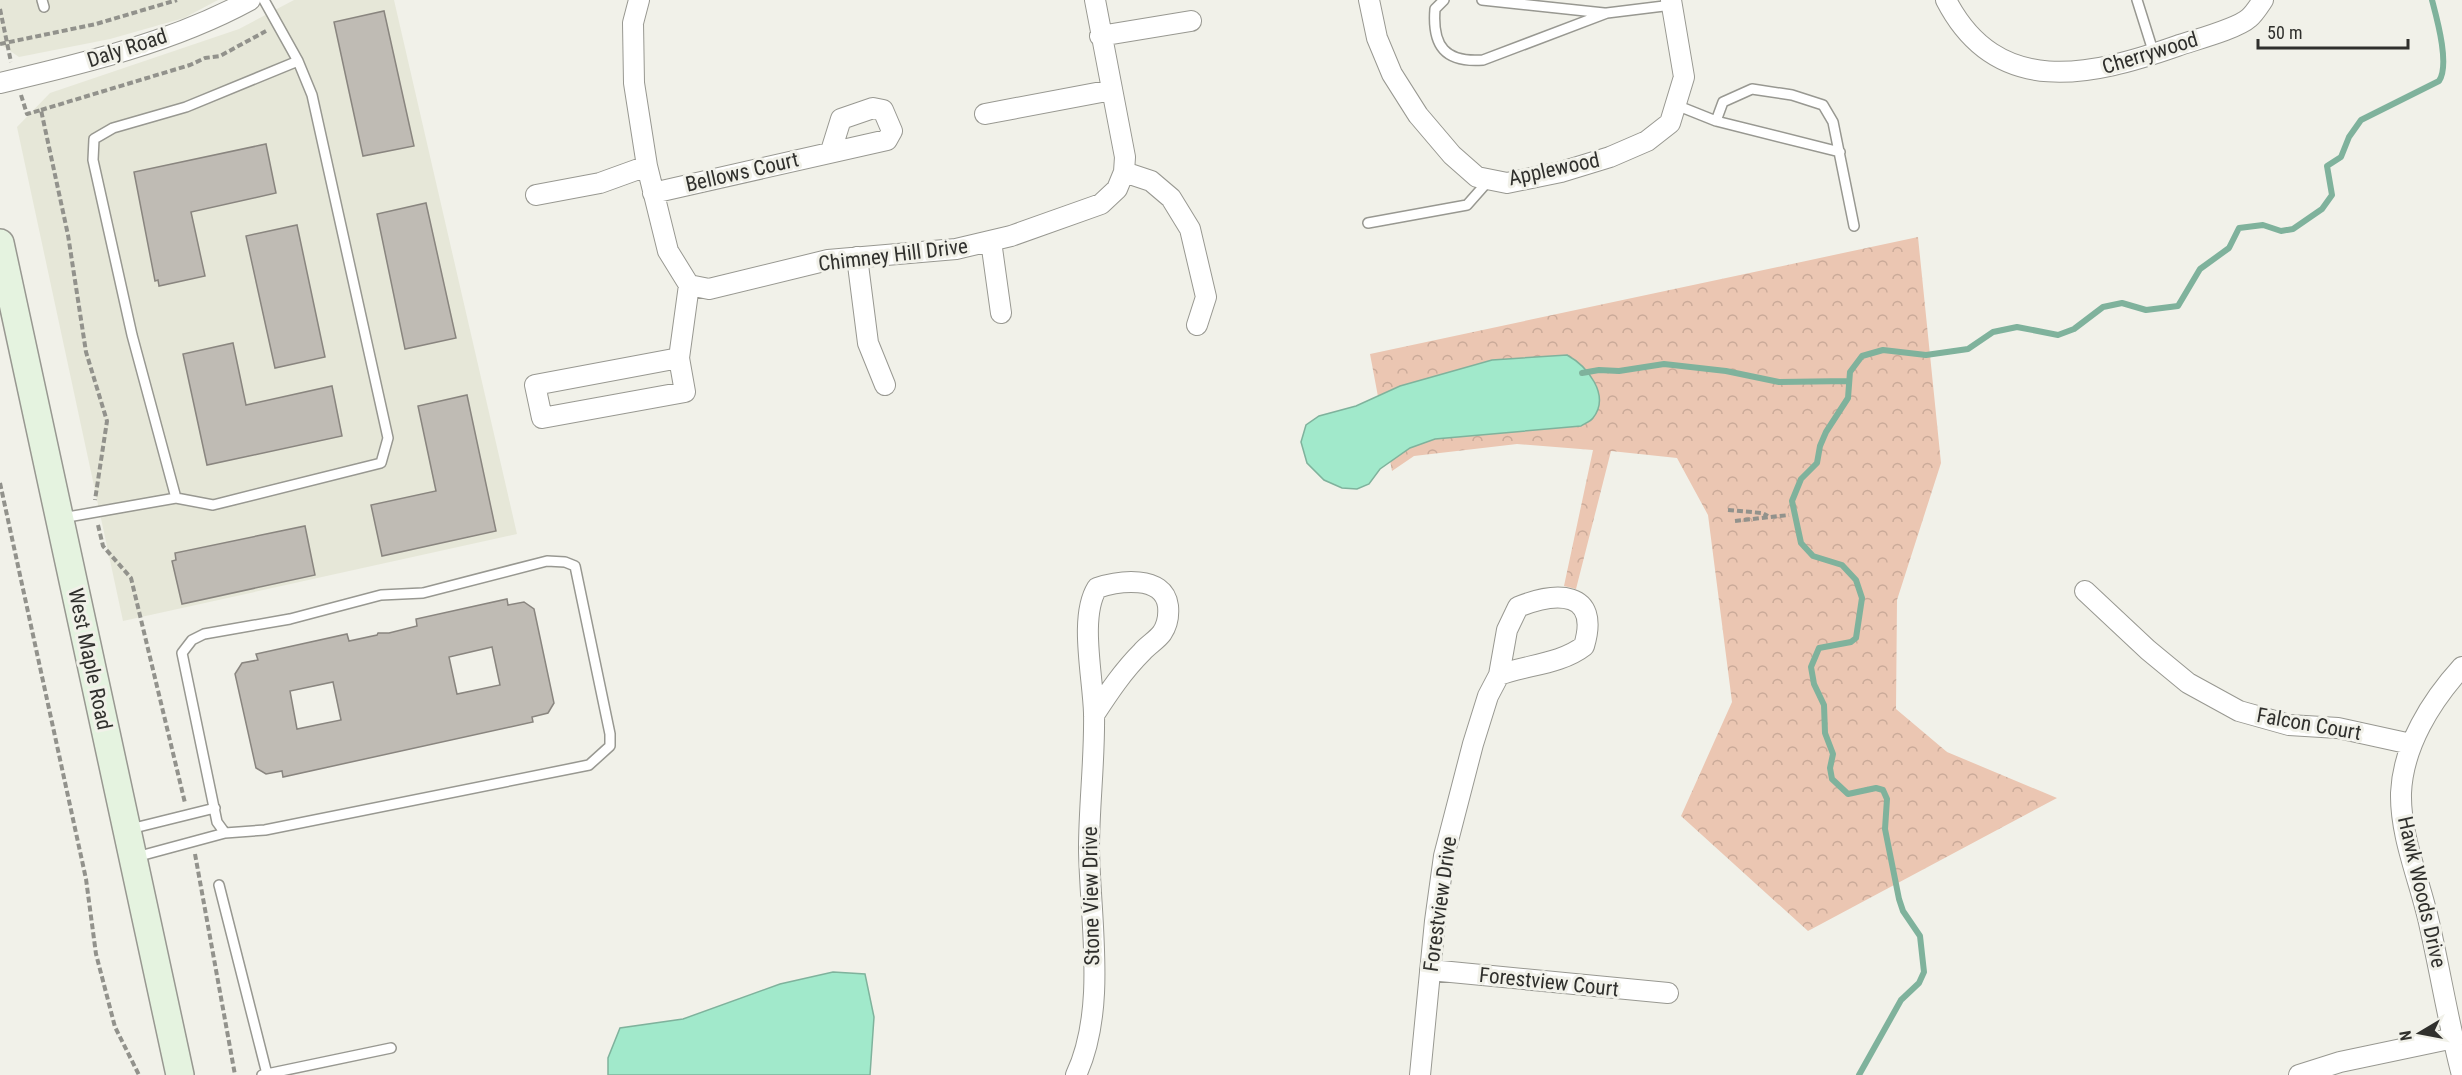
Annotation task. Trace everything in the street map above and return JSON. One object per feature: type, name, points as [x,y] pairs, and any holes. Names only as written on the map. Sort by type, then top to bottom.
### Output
[{"type":"main road","name":"West Maple Road","points":[[0,243],[180,1075]]},
{"type":"street","name":"Daly Road","points":[[0,83],[114,54],[197,25],[250,0]]},
{"type":"street","points":[[1095,0],[1100,36],[1124,143],[1124,172],[1151,181],[1171,198],[1190,229],[1206,297],[1197,325]]},
{"type":"street","name":"Applewood","points":[[1369,0],[1377,38],[1392,74],[1418,115],[1452,155],[1477,177],[1507,183],[1561,172],[1610,157],[1647,141],[1670,123],[1684,77],[1671,3]]},
{"type":"street","name":"Cherrywood","points":[[1946,0],[1971,36],[2003,62],[2040,72],[2081,73],[2130,62],[2249,19],[2263,0]]},
{"type":"street","points":[[634,1],[634,83],[652,193],[668,252],[689,285],[679,358],[685,392],[542,418],[536,385],[679,358]]},
{"type":"street","points":[[1100,36],[1191,21]]},
{"type":"street","points":[[985,114],[1112,90]]},
{"type":"street","name":"Bellows Court","points":[[652,193],[831,151]]},
{"type":"street","points":[[536,195],[600,183],[647,166]]},
{"type":"street","name":"Chimney Hill Drive","points":[[689,285],[709,289],[828,260],[956,249],[991,241],[1101,204],[1117,189],[1124,172]]},
{"type":"street","points":[[991,241],[1001,313]]},
{"type":"street","points":[[857,257],[868,343],[885,385]]},
{"type":"street","name":"Stone View Drive","points":[[1076,1075],[1082,1063],[1093,1009],[1094,933],[1089,850],[1094,715],[1087,621],[1089,601],[1097,588],[1115,582],[1139,582],[1158,589],[1167,601],[1169,618],[1162,632],[1118,678],[1094,715]]},
{"type":"street","name":"Falcon Court","points":[[2085,591],[2148,650],[2188,683],[2239,711],[2289,725],[2338,728],[2411,744]]},
{"type":"street","name":"Forestview Drive","points":[[1420,1075],[1444,856],[1475,736],[1488,696],[1499,675],[1508,630],[1518,607],[1547,597],[1562,595],[1574,599],[1587,619],[1588,631],[1584,646],[1561,658],[1524,666],[1499,675]]},
{"type":"street","points":[[2411,744],[2436,700],[2462,667]]},
{"type":"street","name":"Hawk Woods Drive","points":[[2411,744],[2401,792],[2403,815],[2462,1075]]},
{"type":"street","name":"Forestview Court","points":[[1430,970],[1668,993]]},
{"type":"street","points":[[2299,1075],[2340,1062],[2454,1038]]},
{"type":"lane","points":[[60,519],[176,498],[213,505],[381,463],[388,438],[312,95],[281,27],[264,0]]},
{"type":"lane","points":[[1443,0],[1435,9],[1436,39],[1447,54],[1464,62],[1483,60],[1607,13],[1671,3]]},
{"type":"lane","points":[[1482,0],[1607,13]]},
{"type":"lane","points":[[2137,0],[2154,54]]},
{"type":"lane","points":[[176,498],[132,335],[93,160],[94,139],[113,128],[186,107],[298,61]]},
{"type":"lane","points":[[1716,121],[1723,102],[1752,89],[1792,95],[1823,105],[1833,122],[1854,226]]},
{"type":"lane","points":[[1676,105],[1716,121],[1840,152]]},
{"type":"lane","points":[[1368,223],[1467,205],[1490,179]]},
{"type":"lane","points":[[133,858],[225,833],[265,830],[589,765],[610,746],[575,566],[565,562],[547,561],[423,593],[381,595],[290,619],[204,634],[192,640],[182,653],[217,822],[225,833]]},
{"type":"lane","points":[[127,830],[215,808]]},
{"type":"lane","points":[[219,885],[264,1075],[391,1048]]},
{"type":"path","points":[[0,44],[96,24],[177,0]]},
{"type":"path","points":[[0,9],[9,55]]},
{"type":"path","points":[[25,108],[27,114],[42,110],[190,65],[205,58],[220,56],[265,31],[281,27]]},
{"type":"path","points":[[42,110],[68,235],[86,352],[107,421],[96,483],[95,513],[103,546],[131,578],[187,814]]},
{"type":"path","points":[[0,483],[86,879],[96,954],[115,1027],[139,1075]]},
{"type":"path","points":[[1728,510],[1762,513],[1769,516]]},
{"type":"path","points":[[1735,521],[1789,515]]},
{"type":"path","points":[[193,841],[235,1075]]},
{"type":"shaded area","points":[[0,0],[218,0],[184,18],[110,39],[19,57],[0,44]]},
{"type":"shaded area","points":[[294,0],[394,0],[517,534],[123,621],[17,127],[50,93],[239,29]]},
{"type":"shaded area","points":[[1567,355],[1589,374],[1598,391],[1598,409],[1592,419],[1581,426],[1435,439],[1410,448],[1380,469],[1369,484],[1357,489],[1342,488],[1324,480],[1307,463],[1301,442],[1306,425],[1319,416],[1356,406],[1400,386],[1492,360]]},
{"type":"shaded area","points":[[833,972],[865,974],[874,1017],[870,1075],[608,1075],[608,1058],[620,1028],[683,1019],[780,984]]},
{"type":"green space","points":[[1918,237],[1941,463],[1897,600],[1896,709],[1947,752],[2057,798],[1808,931],[1681,816],[1732,702],[1708,515],[1677,458],[1611,451],[1576,589],[1564,586],[1593,450],[1517,444],[1414,456],[1392,471],[1370,354]]},
{"type":"building","points":[[384,11],[414,146],[363,156],[334,22]]},
{"type":"building","points":[[266,144],[276,193],[191,212],[205,276],[159,286],[158,280],[155,281],[134,172]]},
{"type":"building","points":[[426,203],[456,338],[405,349],[377,214]]},
{"type":"building","points":[[297,225],[325,357],[275,368],[246,236]]},
{"type":"building","points":[[233,343],[246,405],[332,386],[342,436],[207,465],[183,354]]},
{"type":"building","points":[[467,395],[496,531],[382,556],[371,505],[436,491],[418,406]]},
{"type":"building","points":[[305,526],[315,575],[182,604],[172,561],[176,560],[175,553]]},
{"type":"building","points":[[507,599],[508,605],[524,602],[534,609],[554,703],[548,713],[532,717],[533,722],[283,777],[282,771],[266,774],[256,768],[235,674],[242,663],[258,660],[256,654],[347,634],[349,641],[417,626],[416,619]],"holes":[[[492,647],[500,685],[457,694],[449,657]],[[333,682],[341,720],[297,729],[290,691]]]},
{"type":"waterway","points":[[1859,1075],[1901,1000],[1919,983],[1924,972],[1920,936],[1903,911],[1899,899],[1885,829],[1887,799],[1883,790],[1876,788],[1848,794],[1832,779],[1830,768],[1833,754],[1825,733],[1824,705],[1814,684],[1811,667],[1819,648],[1851,642],[1856,638],[1862,598],[1856,580],[1842,565],[1813,556],[1801,543],[1792,501],[1801,479],[1817,463],[1820,446],[1826,432],[1848,398],[1850,372],[1862,356],[1883,350],[1926,355],[1968,349],[1993,332],[2017,327],[2058,335],[2074,329],[2103,307],[2122,303],[2146,310],[2178,306],[2200,269],[2229,248],[2239,228],[2263,225],[2281,231],[2293,229],[2322,209],[2332,195],[2327,166],[2341,157],[2349,137],[2361,120],[2439,81],[2442,74],[2443,53],[2432,0]]},
{"type":"waterway","points":[[1582,373],[1599,370],[1619,371],[1664,364],[1726,371],[1779,382],[1848,381]]}]
